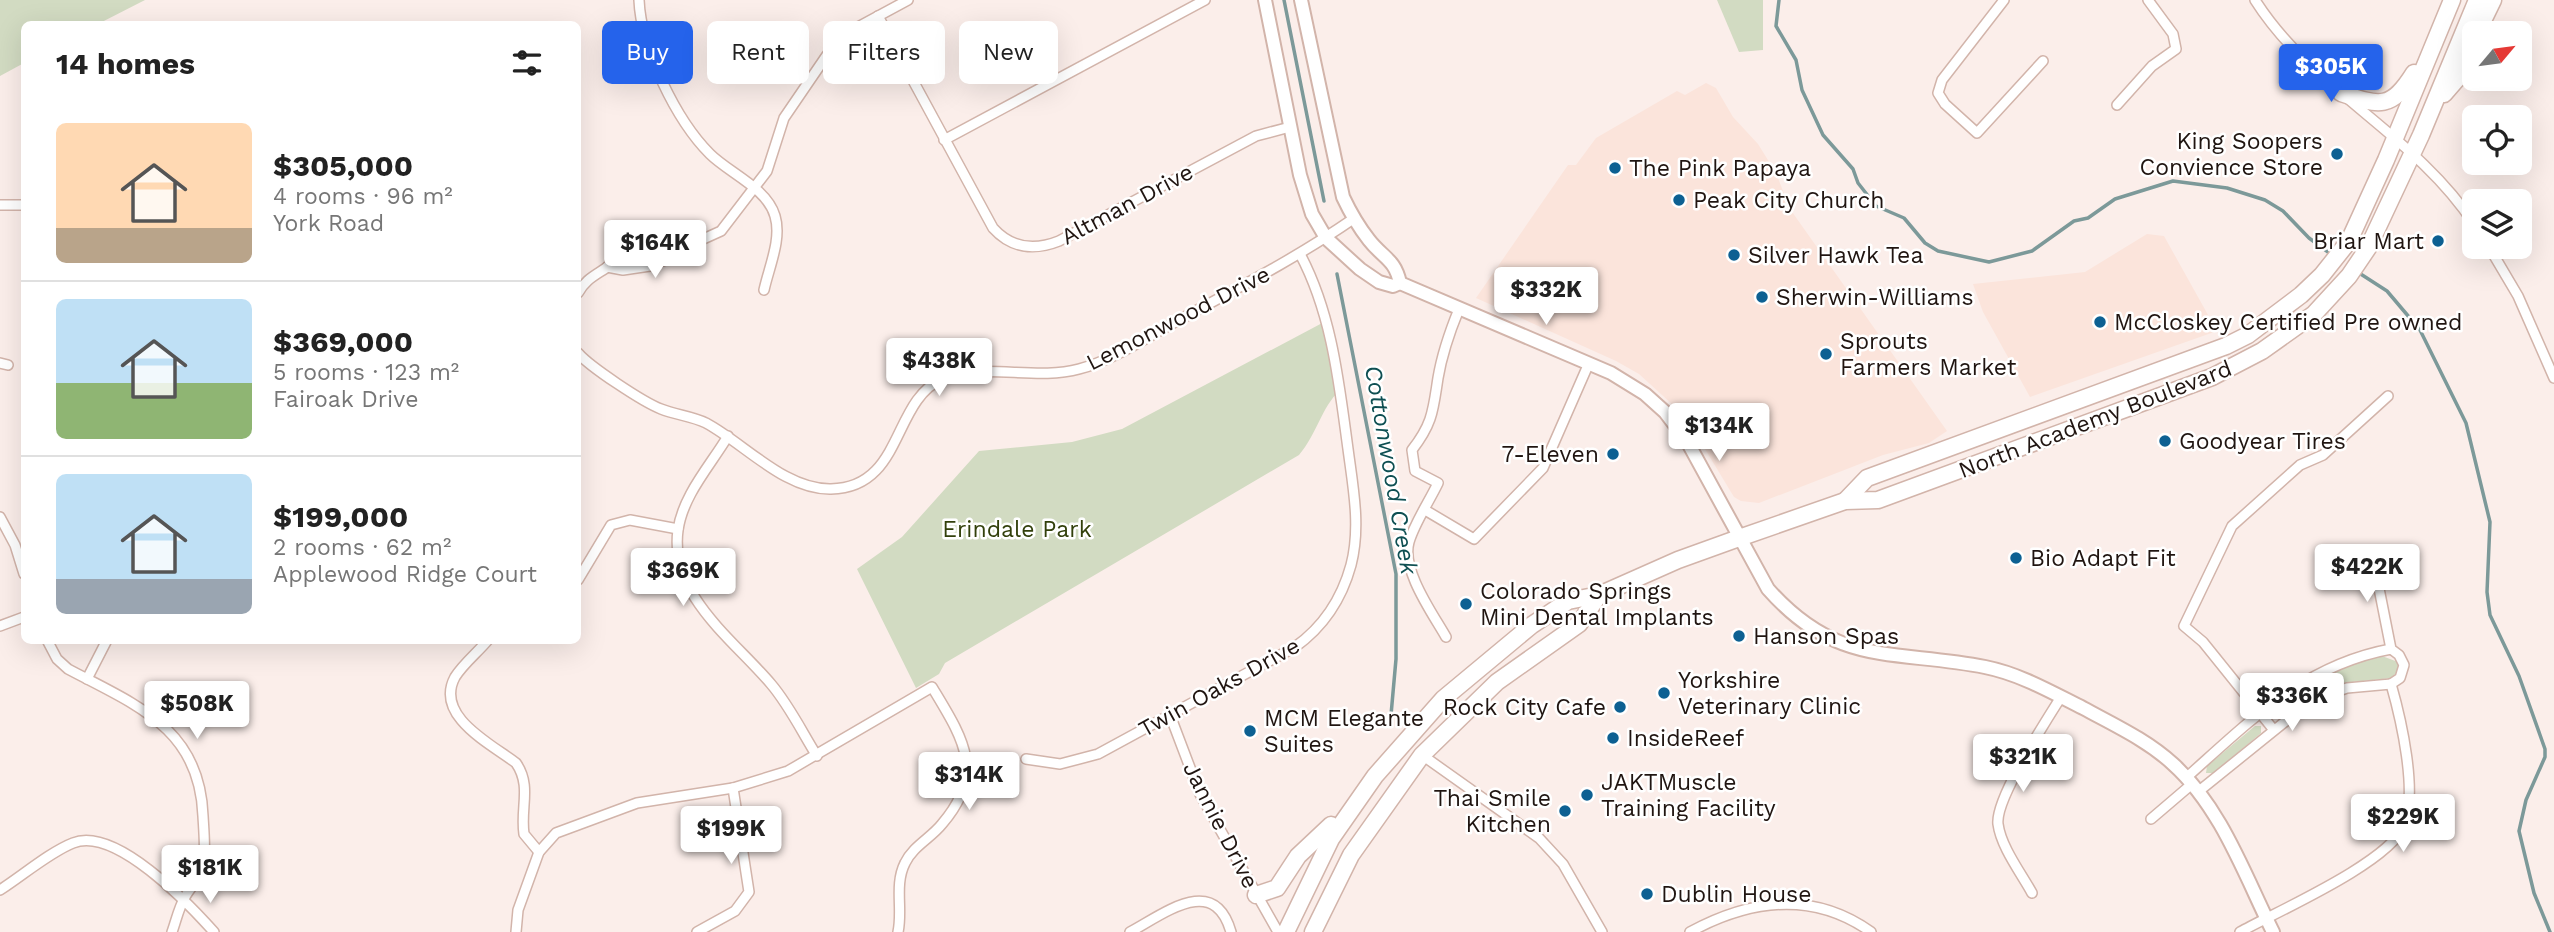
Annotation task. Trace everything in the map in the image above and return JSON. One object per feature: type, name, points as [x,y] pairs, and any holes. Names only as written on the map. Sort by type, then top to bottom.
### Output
[{"type":"highway","points":[[2341,93],[2371,102],[2393,100],[2406,86],[2440,29],[2450,0]]},
{"type":"highway","name":"North Academy Boulevard","points":[[1286,932],[1331,838],[1375,776],[1443,699],[1501,648],[1568,601],[1599,595],[1678,560],[1845,501],[1878,500],[2212,377],[2281,339],[2335,293],[2360,262],[2382,222],[2414,152],[2477,0]]},
{"type":"highway","points":[[2483,21],[2493,0]]},
{"type":"highway","name":"North Academy Boulevard","points":[[1845,501],[1867,478],[2226,346],[2277,314],[2322,275],[2349,241],[2363,214],[2440,29]]},
{"type":"highway","points":[[2440,99],[2462,60]]},
{"type":"highway","points":[[2430,113],[2462,74]]},
{"type":"highway","points":[[1313,932],[1358,844],[1422,755],[1497,682],[1578,624],[1599,595]]},
{"type":"highway","points":[[1256,895],[1269,892],[1284,881],[1298,856],[1317,841],[1375,776]]},
{"type":"main road","points":[[1265,0],[1305,195],[1326,238],[1352,263],[1379,282],[1393,286],[1400,283],[1589,363],[1624,380],[1665,412],[1687,440],[1768,589],[1784,607],[1815,632],[1837,642],[1875,653],[2005,672],[2061,697],[2143,741],[2193,784],[2273,932]]},
{"type":"main road","points":[[1301,0],[1336,177],[1353,219],[1370,242],[1396,267],[1400,283]]},
{"type":"street","points":[[639,0],[640,24],[650,52],[685,121],[711,155],[772,207],[777,226],[764,290]]},
{"type":"street","points":[[607,267],[623,270],[650,266],[683,253],[690,245],[721,231],[755,190],[772,159],[784,118],[827,55],[848,34],[908,0]]},
{"type":"street","points":[[944,140],[1205,0]]},
{"type":"street","points":[[2004,0],[1942,80],[1938,93],[1945,104],[1978,133],[2043,61]]},
{"type":"street","points":[[2117,105],[2152,66],[2176,49],[2174,34],[2148,0]]},
{"type":"street","points":[[2255,0],[2299,55],[2395,139],[2414,152],[2462,208]]},
{"type":"street","name":"Altman Drive","points":[[878,16],[993,228],[1003,239],[1014,244],[1039,247],[1059,241],[1256,136],[1290,127]]},
{"type":"street","points":[[0,205],[21,205]]},
{"type":"street","name":"Lemonwood Drive","points":[[581,355],[658,408],[705,423],[804,485],[832,489],[847,487],[863,481],[886,459],[920,398],[939,380],[964,373],[1049,374],[1094,364],[1300,254],[1353,219]]},
{"type":"street","points":[[581,289],[588,279],[607,267],[616,256],[649,240],[668,238],[690,245]]},
{"type":"street","name":"Twin Oaks Drive","points":[[1026,760],[1043,764],[1077,761],[1118,744],[1306,639],[1337,600],[1351,565],[1357,524],[1340,390],[1318,292],[1300,254]]},
{"type":"street","points":[[2496,259],[2518,296],[2554,378]]},
{"type":"street","points":[[1446,637],[1415,584],[1408,556],[1409,544],[1438,483],[1415,471],[1412,450],[1427,430],[1432,418],[1448,336],[1459,309]]},
{"type":"street","points":[[1425,510],[1474,539],[1543,468],[1589,363]]},
{"type":"street","points":[[2273,729],[2203,642],[2184,626],[2232,526],[2300,465],[2323,455],[2388,396]]},
{"type":"street","points":[[728,436],[691,491],[678,529],[680,565],[692,594],[772,686],[817,756]]},
{"type":"street","points":[[0,517],[20,542]]},
{"type":"street","points":[[581,575],[611,525],[630,520],[678,529]]},
{"type":"street","points":[[2151,818],[2193,784],[2273,729],[2304,704],[2327,693],[2391,684],[2400,678],[2404,665],[2399,655],[2391,649],[2372,553]]},
{"type":"street","points":[[0,626],[21,618]]},
{"type":"street","points":[[49,644],[57,659],[158,719],[175,735],[197,773],[203,795],[204,847],[201,872],[184,898],[172,932]]},
{"type":"street","points":[[87,678],[105,644]]},
{"type":"street","points":[[484,644],[460,671],[451,688],[451,698],[459,718],[516,763],[521,771],[526,788],[524,834],[539,852]]},
{"type":"street","points":[[2193,784],[2260,714],[2317,672],[2351,659],[2391,649]]},
{"type":"street","points":[[2240,932],[2376,857],[2392,844],[2404,826],[2409,794],[2399,712],[2391,684]]},
{"type":"street","points":[[516,932],[517,911],[539,852],[556,833],[636,803],[733,788],[788,771],[932,688],[960,734],[967,755],[967,775],[950,814],[905,862],[898,886],[898,932]]},
{"type":"street","points":[[2032,893],[2001,834],[1998,816],[2004,796],[2061,697]]},
{"type":"street","name":"Jannie Drive","points":[[1170,715],[1200,794],[1278,932]]},
{"type":"street","points":[[1422,755],[1539,838],[1563,864],[1602,932]]},
{"type":"street","points":[[697,932],[735,911],[749,892],[733,788]]},
{"type":"street","points":[[1986,814],[1998,816]]},
{"type":"street","points":[[0,890],[74,843],[94,839],[111,844],[184,898],[214,932]]},
{"type":"street","points":[[1130,932],[1186,902],[1198,900],[1209,901],[1219,909],[1231,932]]},
{"type":"street","points":[[1690,932],[1744,908],[1790,903],[1831,911],[1871,932]]},
{"type":"shaded area","points":[[1706,83],[1716,88],[1733,117],[1758,144],[1776,173],[1790,209],[1947,431],[1929,443],[1883,455],[1759,503],[1741,501],[1734,497],[1685,416],[1639,374],[1476,298],[1568,165],[1576,165],[1596,138],[1677,91],[1685,95]]},
{"type":"shaded area","name":"McCloskey Certified Pre owned","points":[[2147,234],[2164,236],[2217,331],[2030,397],[1983,312],[1973,284],[2085,272]]},
{"type":"green space","points":[[0,0],[145,0],[104,21],[21,21],[21,65],[0,76]]},
{"type":"green space","points":[[1717,0],[1763,0],[1763,50],[1739,52]]},
{"type":"green space","name":"Erindale Park","points":[[1326,321],[1340,390],[1328,405],[1299,455],[945,663],[939,674],[916,688],[857,569],[902,537],[979,451],[1072,442],[1122,429]]},
{"type":"green space","points":[[2382,656],[2398,662],[2398,670],[2392,678],[2343,683],[2325,688],[2298,702],[2277,719],[2271,716],[2278,705],[2304,685],[2353,664]]},
{"type":"green space","points":[[2255,726],[2261,726],[2261,733],[2214,773],[2206,773],[2207,766]]},
{"type":"waterway","name":"Cottonwood Creek","points":[[1284,0],[1324,201]]},
{"type":"waterway","name":"Cottonwood Creek","points":[[1779,0],[1776,26],[1796,60],[1802,90],[1823,135],[1853,169],[1858,183],[1876,206],[1904,218],[1925,243],[1938,251],[1989,262],[2032,251],[2074,221],[2088,218],[2115,199],[2173,181],[2227,188],[2265,200],[2283,211],[2309,238],[2332,255]]},
{"type":"waterway","name":"Cottonwood Creek","points":[[2356,271],[2387,291],[2420,330],[2466,423],[2490,522],[2487,592],[2490,615],[2519,676],[2545,749],[2545,757],[2526,800],[2519,831],[2534,893],[2550,932]]},
{"type":"waterway","name":"Cottonwood Creek","points":[[1337,274],[1396,574],[1396,659],[1391,715]]},
{"type":"place","name":"King Soopers Convience Store","points":[[2337,154]]},
{"type":"place","name":"The Pink Papaya","points":[[1615,168]]},
{"type":"place","name":"Peak City Church","points":[[1679,200]]},
{"type":"place","name":"Briar Mart","points":[[2438,241]]},
{"type":"place","name":"Silver Hawk Tea","points":[[1734,255]]},
{"type":"place","name":"Sherwin-Williams","points":[[1762,297]]},
{"type":"place","name":"McCloskey Certified Pre owned","points":[[2100,322]]},
{"type":"place","name":"Sprouts Farmers Market","points":[[1826,354]]},
{"type":"place","name":"Goodyear Tires","points":[[2165,441]]},
{"type":"place","name":"7-Eleven","points":[[1613,454]]},
{"type":"place","name":"Bio Adapt Fit","points":[[2016,558]]},
{"type":"place","name":"Colorado Springs Mini Dental Implants","points":[[1466,604]]},
{"type":"place","name":"Hanson Spas","points":[[1739,636]]},
{"type":"place","name":"Yorkshire Veterinary Clinic","points":[[1664,693]]},
{"type":"place","name":"Rock City Cafe","points":[[1620,707]]},
{"type":"place","name":"MCM Elegante Suites","points":[[1250,731]]},
{"type":"place","name":"InsideReef","points":[[1613,738]]},
{"type":"place","name":"JAKTMuscle Training Facility","points":[[1587,795]]},
{"type":"place","name":"Thai Smile Kitchen","points":[[1565,811]]},
{"type":"place","name":"Dublin House","points":[[1647,894]]}]
